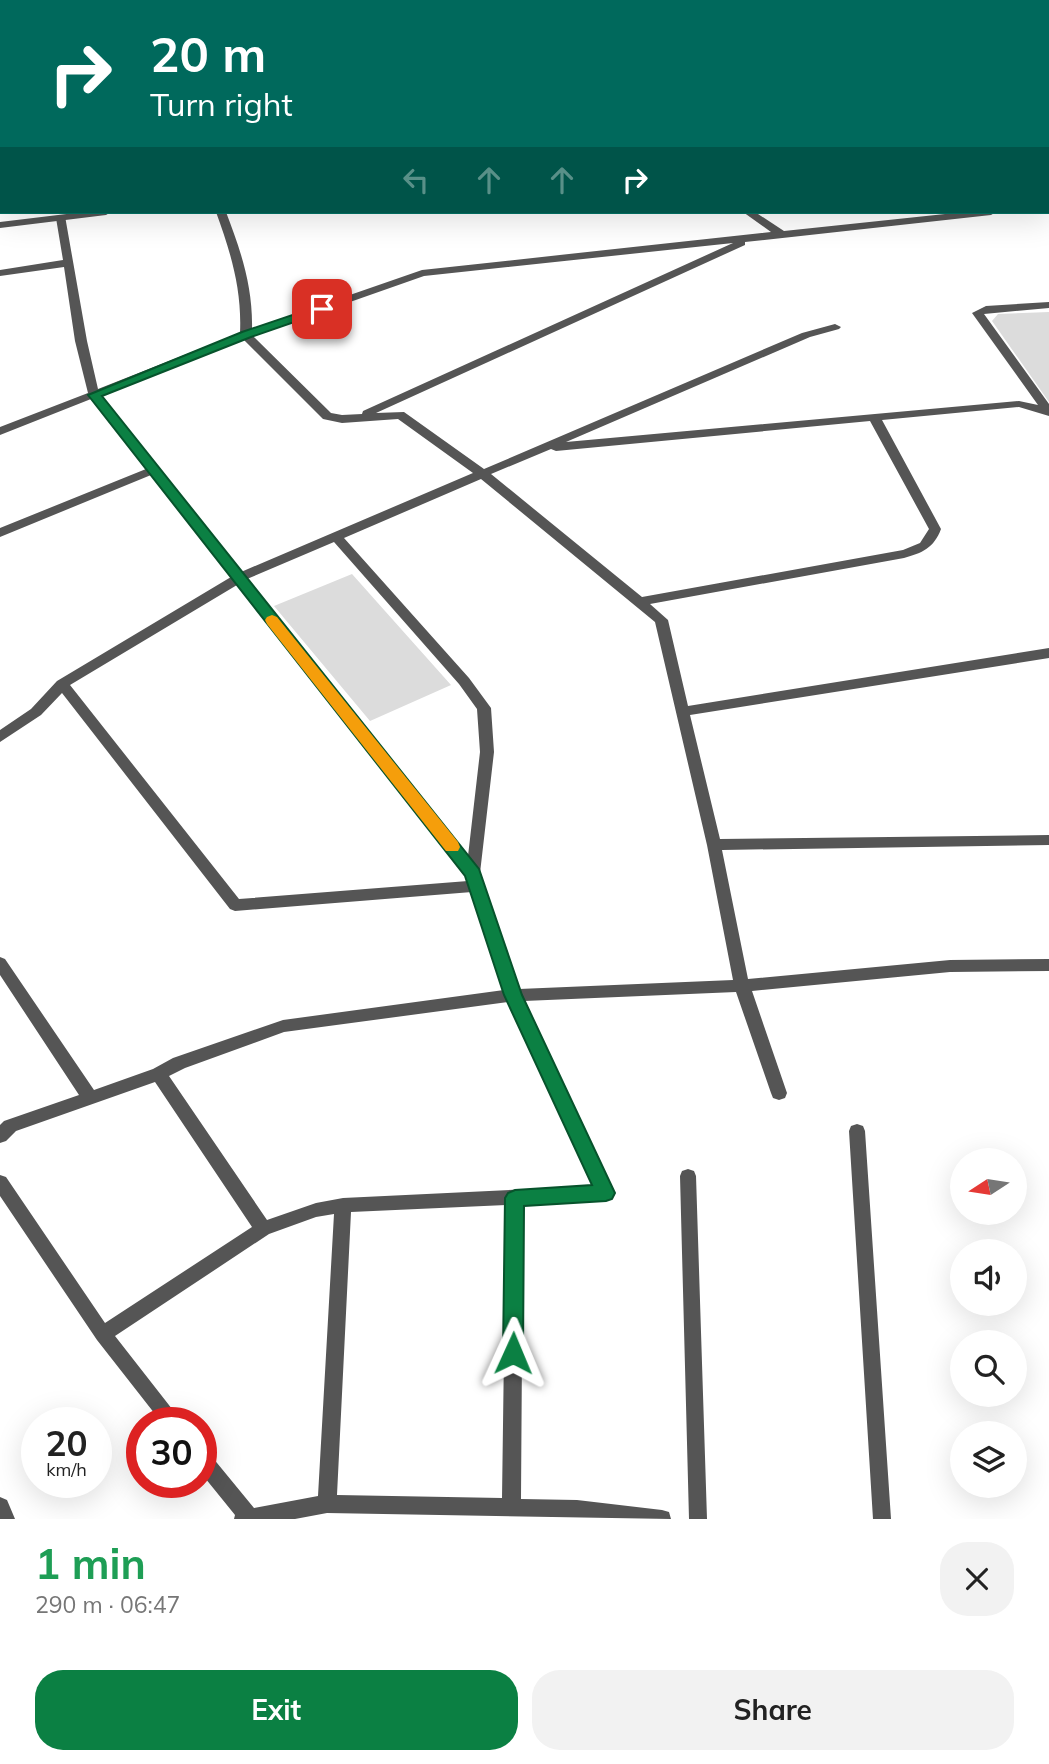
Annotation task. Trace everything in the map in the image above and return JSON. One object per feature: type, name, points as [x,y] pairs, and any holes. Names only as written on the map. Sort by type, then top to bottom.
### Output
[{"type":"street","points":[[0,225],[91,214]]},
{"type":"street","points":[[222,214],[243,269],[248,300],[246,335],[327,416],[342,419],[400,415],[483,474],[660,620],[714,845],[742,986],[779,1093]]},
{"type":"street","points":[[751,214],[781,234]]},
{"type":"street","points":[[0,431],[246,335],[422,273],[951,214]]},
{"type":"street","points":[[61,218],[80,341],[94,395],[475,880],[513,995],[606,1193],[343,1205],[316,1210],[263,1229],[103,1334]]},
{"type":"street","points":[[360,417],[754,237]]},
{"type":"street","points":[[0,273],[67,262]]},
{"type":"street","points":[[1049,305],[986,309],[978,313],[1049,412]]},
{"type":"street","points":[[0,737],[36,712],[62,684],[239,578],[806,335],[835,327]]},
{"type":"street","points":[[542,448],[1019,404],[1049,412]]},
{"type":"street","points":[[639,602],[904,554],[923,548],[932,540],[935,529],[874,417]]},
{"type":"street","points":[[0,533],[154,470]]},
{"type":"street","points":[[336,536],[464,681],[484,708],[487,752],[475,880]]},
{"type":"street","points":[[682,712],[1049,653]]},
{"type":"street","points":[[62,684],[235,905],[475,880]]},
{"type":"street","points":[[714,845],[1049,840]]},
{"type":"street","points":[[0,963],[89,1096]]},
{"type":"street","points":[[0,1136],[10,1126],[89,1096],[159,1074],[179,1063],[283,1026],[513,995],[742,986],[950,966],[1049,965]]},
{"type":"street","points":[[159,1074],[263,1229]]},
{"type":"street","points":[[857,1131],[882,1519]]},
{"type":"street","points":[[688,1176],[698,1519]]},
{"type":"street","points":[[0,1182],[103,1334],[161,1407]]},
{"type":"street","points":[[511,1507],[515,1198]]},
{"type":"street","points":[[327,1504],[343,1205]]},
{"type":"street","points":[[217,1479],[246,1518],[327,1504],[577,1509],[662,1519]]},
{"type":"street","points":[[0,1506],[6,1519]]},
{"type":"shaded area","points":[[1049,312],[1049,402],[992,321],[998,314]]},
{"type":"shaded area","points":[[352,574],[451,685],[370,721],[274,606]]},
{"type":"slow traffic","points":[[272,620],[452,847]]},
{"type":"route","points":[[322,309],[246,335],[94,395],[473,873],[513,995],[606,1193],[515,1198],[513,1353]]}]
